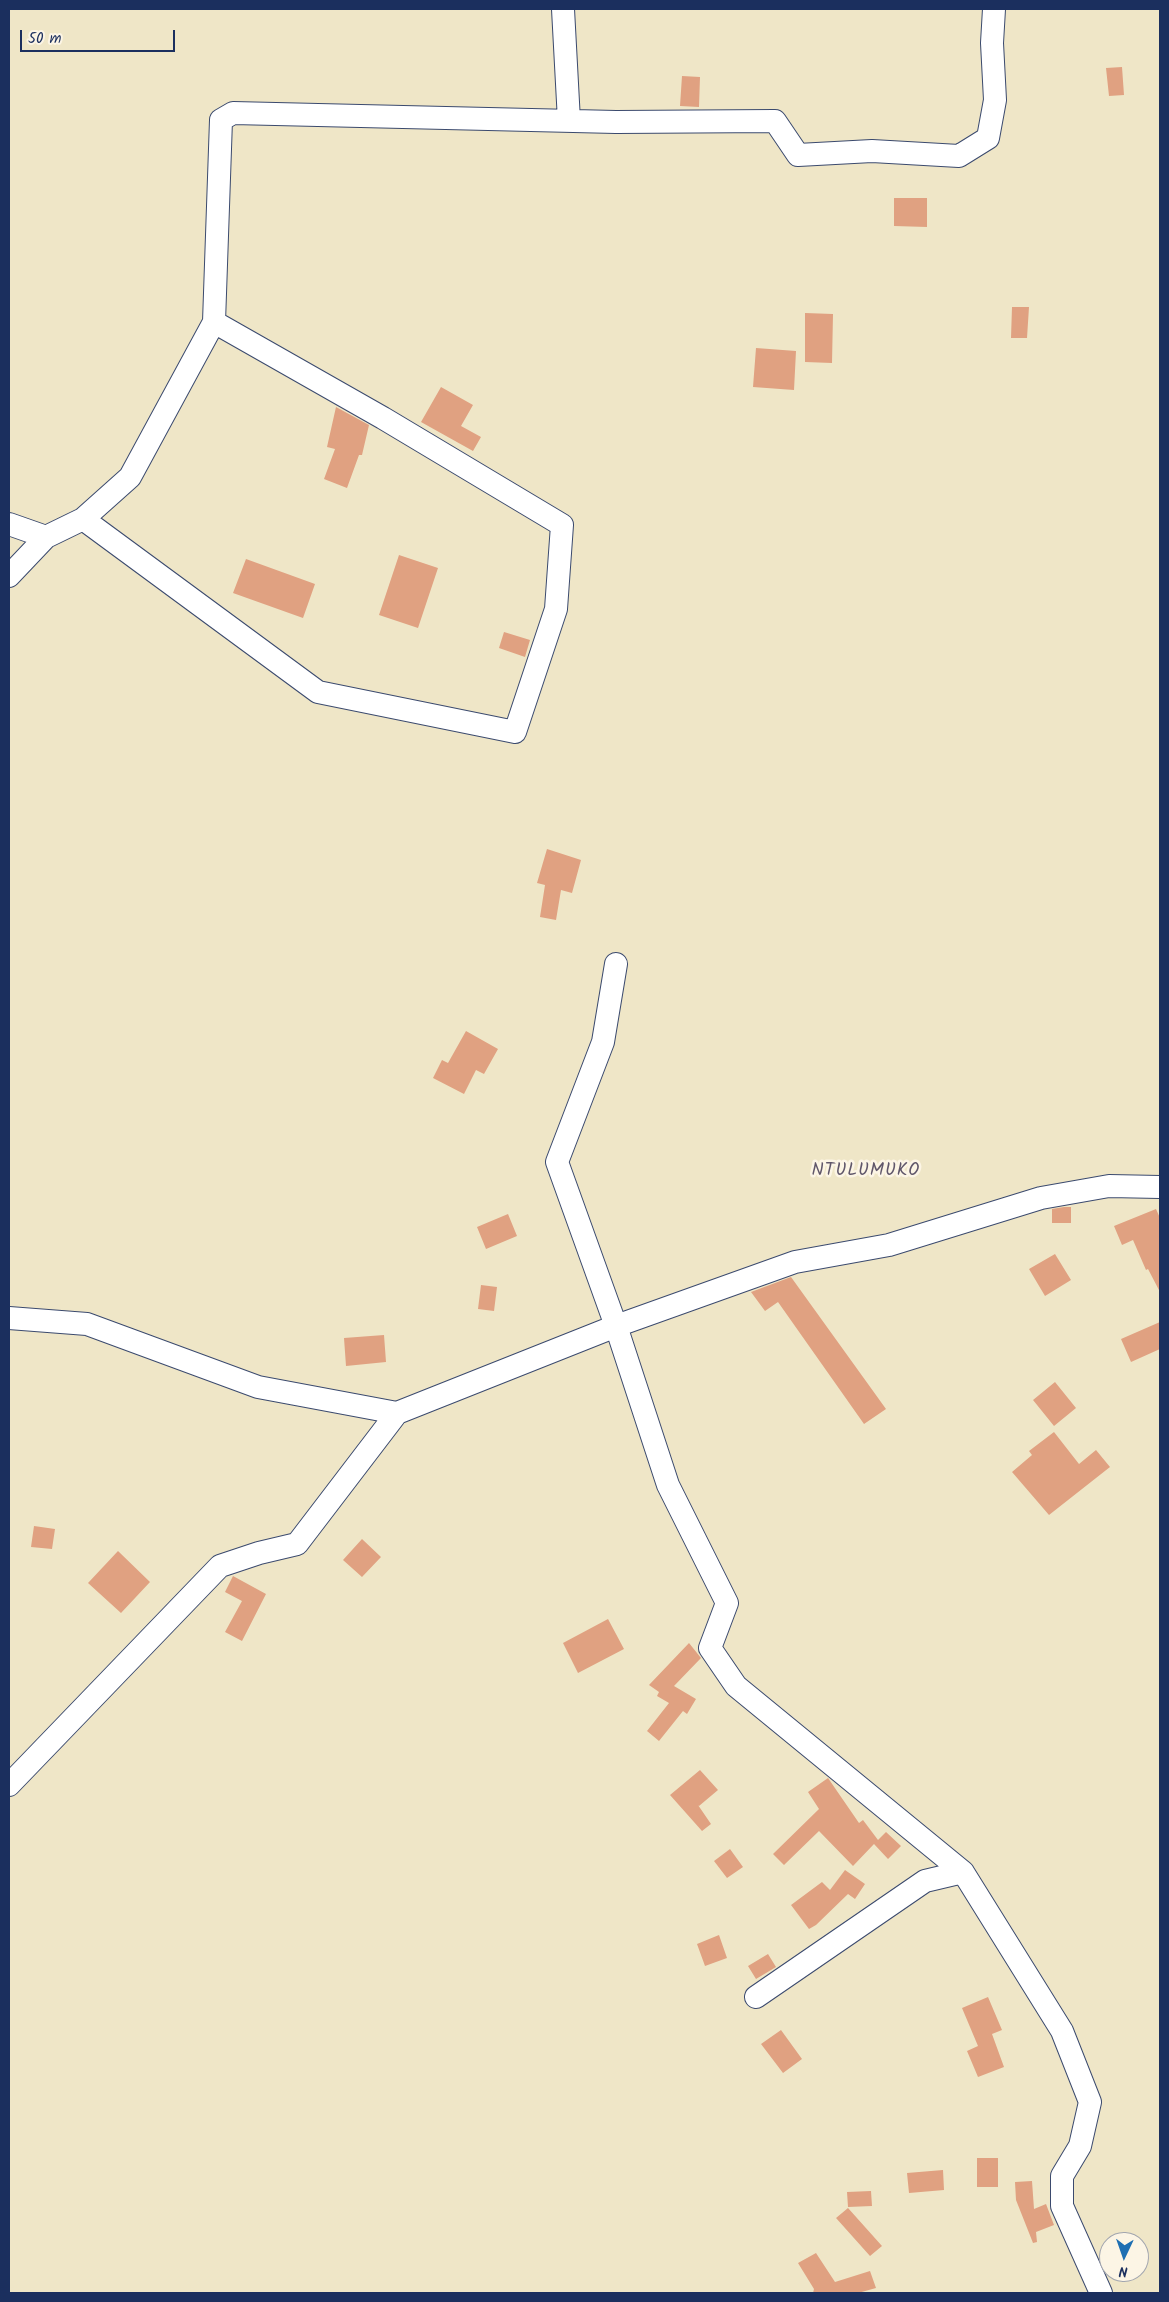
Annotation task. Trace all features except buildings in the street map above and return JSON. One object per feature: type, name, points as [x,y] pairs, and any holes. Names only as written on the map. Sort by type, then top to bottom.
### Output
[{"type":"street","points":[[562,9],[569,121]]},
{"type":"street","points":[[9,576],[46,537],[83,519],[130,477],[214,322],[221,120],[233,113],[569,121],[776,122],[798,155],[872,151],[959,156],[988,138],[995,100],[992,43],[994,9]]},
{"type":"street","points":[[83,519],[318,692],[515,732],[556,609],[562,525],[384,418],[214,322]]},
{"type":"street","points":[[9,524],[46,537]]},
{"type":"street","points":[[616,964],[603,1042],[556,1162],[616,1326],[668,1485],[727,1603],[710,1648],[736,1686],[963,1872],[1062,2030],[1090,2102],[1080,2146],[1062,2176],[1062,2206],[1101,2293]]},
{"type":"street","points":[[9,1785],[220,1566],[259,1553],[297,1544],[397,1414],[616,1326],[795,1262],[889,1245],[1041,1198],[1109,1186],[1160,1187]]},
{"type":"street","points":[[9,1318],[87,1324],[258,1387],[397,1414]]},
{"type":"street","points":[[756,1997],[925,1881],[963,1872]]},
{"type":"district","name":"NTULUMUKO","points":[[866,1172]]}]
